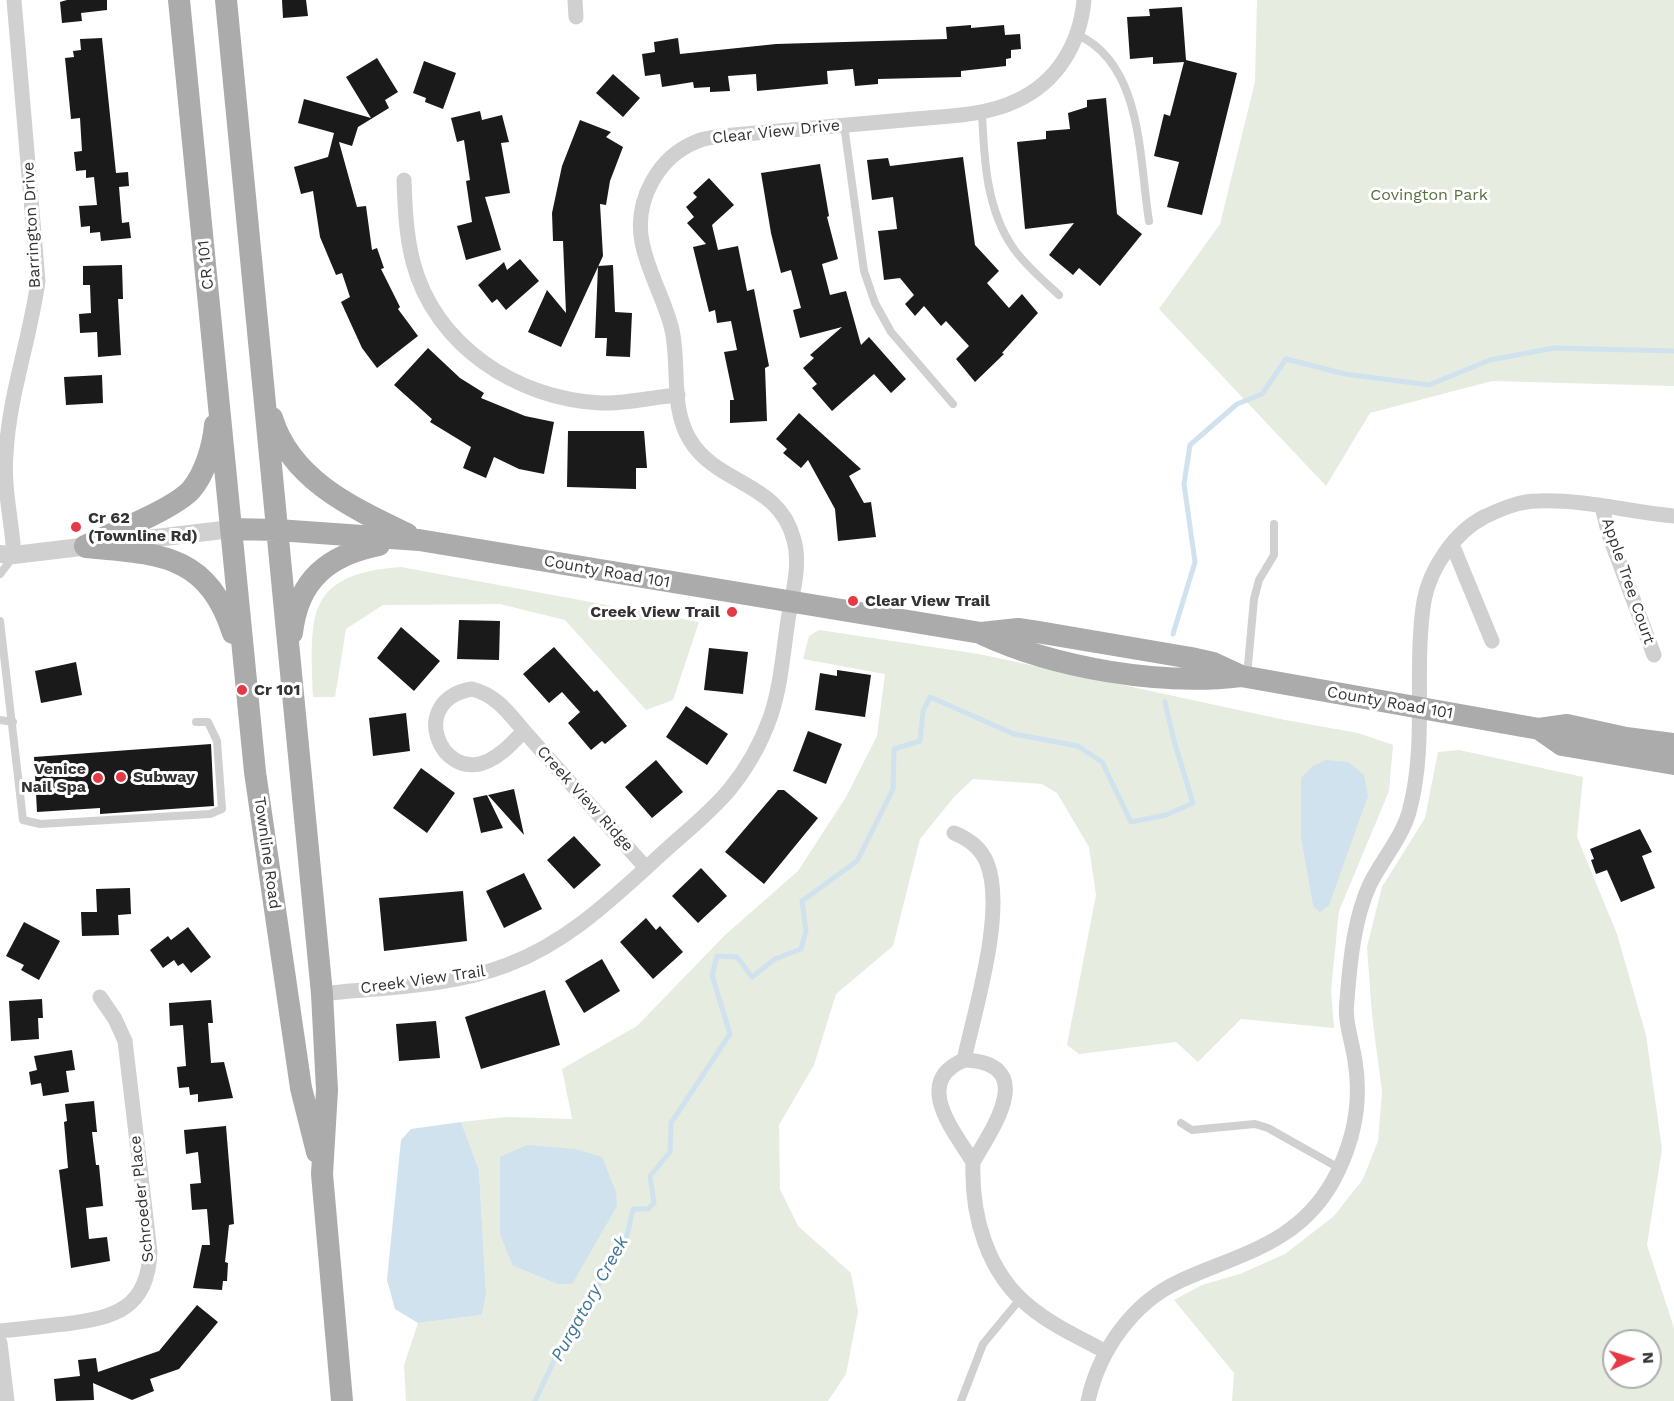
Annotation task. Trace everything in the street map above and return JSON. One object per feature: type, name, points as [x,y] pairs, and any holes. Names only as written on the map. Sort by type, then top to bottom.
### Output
[{"type":"main road","name":"CR 101","points":[[179,0],[218,379],[231,530]]},
{"type":"main road","points":[[226,0],[264,391],[276,430],[292,458],[316,482],[348,506],[419,540]]},
{"type":"main road","points":[[85,546],[159,511],[190,491],[207,460],[214,434],[218,379]]},
{"type":"main road","name":"Townline Road","points":[[264,391],[322,993],[327,1090],[322,1174],[342,1401]]},
{"type":"main road","name":"Townline Road","points":[[231,530],[255,772],[301,1088],[322,1174]]},
{"type":"main road","name":"County Road 101","points":[[231,530],[277,530],[419,540],[981,633],[1035,656],[1123,672],[1205,681],[1244,677],[1539,729],[1567,725],[1626,738],[1674,744]]},
{"type":"main road","points":[[290,662],[293,627],[299,604],[318,571],[351,551],[419,540]]},
{"type":"main road","points":[[85,546],[166,557],[184,565],[205,580],[217,595],[228,617],[244,667]]},
{"type":"main road","name":"County Road 101","points":[[1539,729],[1562,745],[1674,764]]},
{"type":"street","name":"Barrington Drive","points":[[7,555],[5,456],[11,408],[33,321],[38,281],[14,0]]},
{"type":"street","points":[[575,0],[576,17]]},
{"type":"street","name":"Clear View Drive","points":[[791,603],[797,563],[795,541],[788,521],[774,503],[757,489],[716,469],[700,455],[687,437],[679,415],[678,362],[672,330],[642,239],[641,214],[647,191],[659,170],[677,153],[698,140],[982,112],[1017,101],[1039,87],[1057,69],[1078,35],[1084,0]]},
{"type":"street","points":[[404,180],[406,227],[413,263],[426,295],[446,326],[470,352],[500,374],[532,391],[567,399],[603,403],[678,395]]},
{"type":"street","points":[[1088,1401],[1096,1372],[1106,1352],[1129,1320],[1151,1298],[1177,1282],[1266,1246],[1292,1228],[1314,1208],[1339,1168],[1354,1125],[1358,1094],[1356,1065],[1346,1024],[1353,954],[1369,886],[1409,814],[1419,745],[1424,600],[1435,569],[1452,544],[1475,522],[1504,507],[1534,501],[1674,516]]},
{"type":"street","name":"Apple Tree Court","points":[[1602,507],[1609,535],[1654,655]]},
{"type":"street","points":[[7,555],[231,530]]},
{"type":"street","points":[[1452,544],[1492,641]]},
{"type":"street","name":"Creek View Trail","points":[[322,993],[438,981],[506,966],[576,929],[730,789],[753,754],[771,717],[791,603]]},
{"type":"street","points":[[472,689],[486,692],[500,703],[524,731],[502,753],[487,762],[469,765],[453,759],[440,746],[435,731],[436,715],[444,702],[456,691],[472,689]]},
{"type":"street","name":"Creek View Ridge","points":[[524,731],[646,867]]},
{"type":"street","points":[[954,833],[976,845],[987,864],[993,896],[992,923],[964,1060]]},
{"type":"street","name":"Schroeder Place","points":[[0,1331],[97,1320],[115,1314],[131,1303],[142,1288],[149,1270],[150,1252],[125,1041],[115,1018],[100,998]]},
{"type":"street","points":[[973,1162],[941,1109],[938,1094],[941,1079],[950,1066],[964,1060],[980,1061],[994,1066],[1004,1080],[1007,1094],[1003,1110],[973,1162],[972,1185],[977,1219],[988,1251],[1005,1282],[1021,1298],[1058,1325],[1106,1352]]},
{"type":"street","points":[[0,1343],[7,1401]]},
{"type":"lane","points":[[1078,35],[1101,48],[1121,77],[1129,96],[1135,120],[1149,221]]},
{"type":"lane","points":[[982,112],[986,166],[994,211],[1002,231],[1015,251],[1059,295]]},
{"type":"lane","points":[[844,125],[864,271],[875,303],[891,332],[953,404]]},
{"type":"lane","points":[[1244,677],[1254,599],[1263,570],[1274,555],[1274,524]]},
{"type":"lane","points":[[0,574],[7,555]]},
{"type":"lane","points":[[0,621],[3,672],[13,722],[23,820],[40,824],[194,816],[210,814],[222,808],[218,741],[208,722],[196,722]]},
{"type":"lane","points":[[0,720],[13,722]]},
{"type":"lane","points":[[1181,1123],[1192,1130],[1255,1124],[1268,1128],[1339,1168]]},
{"type":"lane","points":[[962,1401],[983,1344],[1021,1298]]},
{"type":"green space","name":"Covington Park","points":[[1257,0],[1674,0],[1674,386],[1492,381],[1370,413],[1326,486],[1159,309],[1220,224],[1255,82]]},
{"type":"green space","points":[[401,567],[699,622],[673,700],[646,710],[565,620],[500,604],[383,605],[346,629],[335,697],[313,697],[312,643],[314,622],[320,604],[330,590],[346,579],[370,571]]},
{"type":"green space","points":[[819,630],[979,654],[1285,720],[1358,733],[1393,745],[1389,791],[1339,911],[1331,990],[1334,1028],[1241,1019],[1198,1062],[1176,1042],[1079,1054],[1067,1045],[1096,895],[1089,847],[1057,793],[1042,784],[973,779],[954,797],[920,839],[893,946],[836,994],[814,1065],[779,1125],[780,1189],[798,1226],[851,1273],[858,1312],[846,1374],[828,1401],[406,1401],[404,1365],[418,1323],[482,1315],[486,1294],[479,1170],[461,1122],[507,1117],[572,1119],[562,1069],[637,1026],[725,935],[798,871],[846,797],[877,736],[885,674],[803,659],[809,636]],"holes":[[[1302,778],[1313,906],[1301,839]],[[616,1206],[557,1284],[513,1266]]]},
{"type":"green space","points":[[1459,750],[1583,777],[1577,837],[1617,934],[1646,1035],[1662,1149],[1647,1245],[1674,1328],[1674,1401],[1232,1401],[1234,1373],[1174,1300],[1202,1285],[1240,1274],[1285,1254],[1334,1216],[1363,1179],[1378,1141],[1382,1092],[1372,1015],[1367,947],[1382,887],[1425,818],[1438,752]]},
{"type":"water","points":[[1326,760],[1348,762],[1364,775],[1368,796],[1329,905],[1320,912],[1313,906],[1301,839],[1301,778],[1313,766]]},
{"type":"water","points":[[461,1122],[479,1170],[486,1294],[482,1315],[418,1323],[395,1309],[387,1280],[401,1140],[411,1129]]},
{"type":"water","points":[[527,1145],[575,1149],[602,1157],[616,1192],[617,1206],[572,1284],[557,1284],[513,1266],[500,1234],[500,1157]]},
{"type":"building","points":[[107,0],[107,10],[81,13],[82,21],[62,23],[60,2]]},
{"type":"building","points":[[282,0],[306,0],[308,16],[283,18]]},
{"type":"building","points":[[1182,7],[1186,60],[1237,73],[1202,215],[1167,207],[1179,162],[1154,156],[1164,114],[1170,116],[1184,62],[1153,64],[1153,57],[1130,59],[1127,17],[1150,16],[1149,9]]},
{"type":"building","points":[[971,25],[971,28],[1004,25],[1005,35],[1020,34],[1021,49],[1011,50],[1011,58],[1006,59],[1006,66],[961,71],[961,77],[878,79],[878,84],[855,86],[853,69],[827,71],[828,84],[757,91],[756,74],[728,76],[730,91],[710,92],[710,87],[694,88],[693,82],[662,87],[660,74],[645,76],[642,54],[655,52],[654,42],[678,38],[680,54],[776,44],[947,39],[946,27]]},
{"type":"building","points":[[102,38],[116,173],[128,172],[129,186],[119,187],[122,223],[129,222],[131,238],[101,241],[100,232],[90,233],[90,226],[81,227],[79,206],[97,205],[94,177],[86,178],[86,170],[76,171],[74,152],[82,151],[80,118],[71,119],[65,58],[74,57],[73,51],[81,50],[80,39]]},
{"type":"building","points":[[377,58],[398,92],[385,100],[389,108],[358,127],[352,146],[339,142],[357,207],[366,206],[372,250],[377,248],[384,268],[381,269],[400,307],[398,309],[418,336],[377,368],[362,348],[341,302],[350,297],[342,273],[336,275],[320,237],[313,191],[301,194],[294,167],[328,157],[334,133],[298,123],[304,99],[371,118],[346,77]]},
{"type":"building","points":[[424,61],[456,73],[443,109],[425,102],[426,98],[413,93]]},
{"type":"building","points":[[613,74],[640,98],[623,117],[596,93]]},
{"type":"building","points":[[1106,98],[1117,214],[1142,234],[1100,286],[1079,268],[1073,275],[1049,255],[1074,223],[1025,229],[1017,142],[1046,139],[1046,131],[1070,129],[1068,113],[1087,107],[1087,100]]},
{"type":"building","points":[[480,111],[482,120],[502,115],[509,142],[501,143],[510,193],[485,197],[501,250],[466,260],[457,226],[472,222],[466,181],[470,180],[464,140],[457,142],[451,118]]},
{"type":"building","points":[[580,120],[611,132],[606,137],[623,147],[610,181],[606,205],[600,204],[603,256],[561,347],[528,332],[547,290],[566,313],[563,241],[553,241],[552,213],[562,166]]},
{"type":"building","points":[[963,157],[975,245],[999,271],[987,283],[1009,308],[1022,294],[1038,313],[1002,353],[1004,354],[975,382],[956,359],[969,346],[946,321],[941,326],[924,306],[915,316],[905,304],[914,295],[900,278],[884,280],[878,231],[897,229],[893,197],[872,200],[867,160],[888,158],[890,166]]},
{"type":"building","points":[[820,164],[829,216],[827,217],[838,259],[822,264],[830,295],[846,291],[861,345],[869,337],[906,379],[891,393],[874,374],[832,411],[812,388],[817,384],[803,368],[814,358],[810,355],[842,327],[800,338],[793,310],[801,308],[791,270],[781,273],[771,233],[761,173]]},
{"type":"building","points":[[709,178],[734,205],[712,225],[718,250],[738,246],[747,291],[754,289],[769,366],[765,368],[767,421],[730,423],[730,400],[734,400],[724,352],[737,350],[731,321],[717,323],[715,310],[709,312],[693,247],[706,244],[687,223],[694,217],[686,207],[697,197],[693,193]]},
{"type":"building","points":[[520,259],[539,281],[506,310],[497,299],[492,303],[478,285],[504,262],[507,270]]},
{"type":"building","points":[[122,265],[123,299],[118,299],[121,355],[98,357],[97,332],[80,333],[79,314],[91,313],[90,285],[83,285],[83,266]]},
{"type":"building","points":[[613,265],[615,312],[632,313],[630,357],[606,356],[607,338],[595,338],[598,266]]},
{"type":"building","points":[[428,348],[460,378],[484,393],[481,398],[525,416],[554,422],[544,474],[519,469],[494,457],[486,478],[463,468],[471,447],[430,422],[432,419],[394,385]]},
{"type":"building","points":[[102,375],[103,403],[66,405],[64,377]]},
{"type":"building","points":[[799,413],[861,469],[849,476],[864,503],[871,502],[876,537],[838,541],[835,509],[808,460],[801,468],[783,453],[787,449],[776,439]]},
{"type":"building","points":[[568,431],[644,431],[647,468],[636,468],[636,489],[567,487]]},
{"type":"building","points":[[459,620],[500,621],[499,660],[457,659]]},
{"type":"building","points":[[401,627],[440,661],[414,691],[377,658]]},
{"type":"building","points":[[554,647],[594,692],[597,690],[627,726],[605,744],[602,741],[591,750],[568,723],[580,712],[562,692],[549,703],[523,674]]},
{"type":"building","points":[[709,648],[748,652],[743,694],[704,690]]},
{"type":"building","points":[[76,662],[82,695],[41,703],[35,671]]},
{"type":"building","points":[[837,670],[871,675],[865,717],[815,710],[820,673],[837,676]]},
{"type":"building","points":[[686,706],[728,734],[707,765],[666,737]]},
{"type":"building","points":[[406,713],[410,751],[373,756],[369,718]]},
{"type":"building","points":[[808,731],[842,744],[826,784],[793,771]]},
{"type":"building","points":[[211,744],[214,806],[100,814],[100,808],[37,812],[34,757]]},
{"type":"building","points":[[656,760],[683,792],[652,818],[625,787]]},
{"type":"building","points":[[421,768],[455,793],[427,833],[393,808]]},
{"type":"building","points":[[514,789],[524,835],[488,795]]},
{"type":"building","points":[[778,790],[784,790],[818,818],[764,884],[725,852]]},
{"type":"building","points":[[487,795],[503,828],[481,833],[473,798]]},
{"type":"building","points":[[1640,829],[1652,852],[1642,856],[1655,888],[1621,902],[1607,870],[1596,874],[1590,849]]},
{"type":"building","points":[[574,836],[601,865],[574,889],[547,860]]},
{"type":"building","points":[[701,868],[727,896],[698,923],[672,896]]},
{"type":"building","points":[[524,873],[542,909],[504,928],[486,891]]},
{"type":"building","points":[[130,888],[131,914],[118,915],[119,935],[82,936],[81,912],[97,912],[96,889]]},
{"type":"building","points":[[463,891],[467,941],[384,951],[379,898]]},
{"type":"building","points":[[646,918],[656,930],[660,926],[683,952],[653,979],[620,942]]},
{"type":"building","points":[[24,922],[60,941],[39,980],[21,970],[24,965],[6,956]]},
{"type":"building","points":[[188,927],[211,957],[191,973],[183,963],[178,966],[174,960],[163,968],[150,950],[168,936],[171,940]]},
{"type":"building","points":[[602,959],[620,991],[584,1013],[565,981]]},
{"type":"building","points":[[545,990],[560,1045],[481,1069],[465,1017]]},
{"type":"building","points":[[42,999],[43,1018],[38,1018],[39,1039],[11,1041],[9,1001]]},
{"type":"building","points":[[211,1000],[213,1023],[208,1023],[211,1063],[224,1062],[233,1098],[198,1102],[198,1094],[190,1095],[189,1087],[179,1088],[177,1067],[186,1066],[183,1025],[170,1026],[169,1003]]},
{"type":"building","points":[[436,1021],[440,1058],[399,1061],[396,1024]]},
{"type":"building","points":[[72,1050],[75,1070],[66,1071],[69,1092],[43,1096],[41,1083],[31,1085],[29,1072],[37,1070],[34,1056]]},
{"type":"building","points":[[94,1101],[97,1132],[92,1132],[96,1165],[99,1165],[103,1206],[86,1208],[89,1239],[107,1237],[110,1261],[71,1268],[59,1170],[68,1168],[64,1122],[67,1121],[65,1104]]},
{"type":"building","points":[[226,1126],[234,1224],[229,1225],[225,1262],[228,1263],[227,1281],[223,1281],[222,1290],[193,1288],[202,1245],[210,1245],[207,1209],[192,1210],[190,1184],[201,1183],[198,1152],[186,1154],[184,1130]]},
{"type":"building","points":[[197,1305],[218,1322],[179,1369],[150,1379],[154,1391],[132,1400],[93,1383],[94,1400],[56,1401],[54,1379],[80,1376],[78,1360],[96,1358],[98,1372],[159,1351]]},
{"type":"waterway","name":"Purgatory Creek","points":[[1173,634],[1195,562],[1184,484],[1190,445],[1237,404],[1262,394],[1286,359],[1345,374],[1429,385],[1490,360],[1554,348],[1674,351]]},
{"type":"waterway","name":"Purgatory Creek","points":[[535,1401],[562,1344],[626,1240],[633,1209],[648,1209],[654,1203],[650,1176],[670,1152],[671,1123],[730,1034],[712,975],[717,956],[737,957],[752,977],[775,959],[801,949],[806,931],[802,901],[857,861],[893,789],[894,749],[920,741],[923,711],[930,697],[1014,734],[1078,746],[1102,762],[1131,822],[1166,815],[1193,803],[1165,702]]},
{"type":"place","name":"Cr 62 (Townline Rd)","points":[[76,527]]},
{"type":"place","name":"Clear View Trail","points":[[853,601]]},
{"type":"place","name":"Creek View Trail","points":[[732,612]]},
{"type":"place","name":"Cr 101","points":[[242,690]]},
{"type":"place","name":"Subway","points":[[121,777]]},
{"type":"place","name":"Venice Nail Spa","points":[[98,778]]}]
